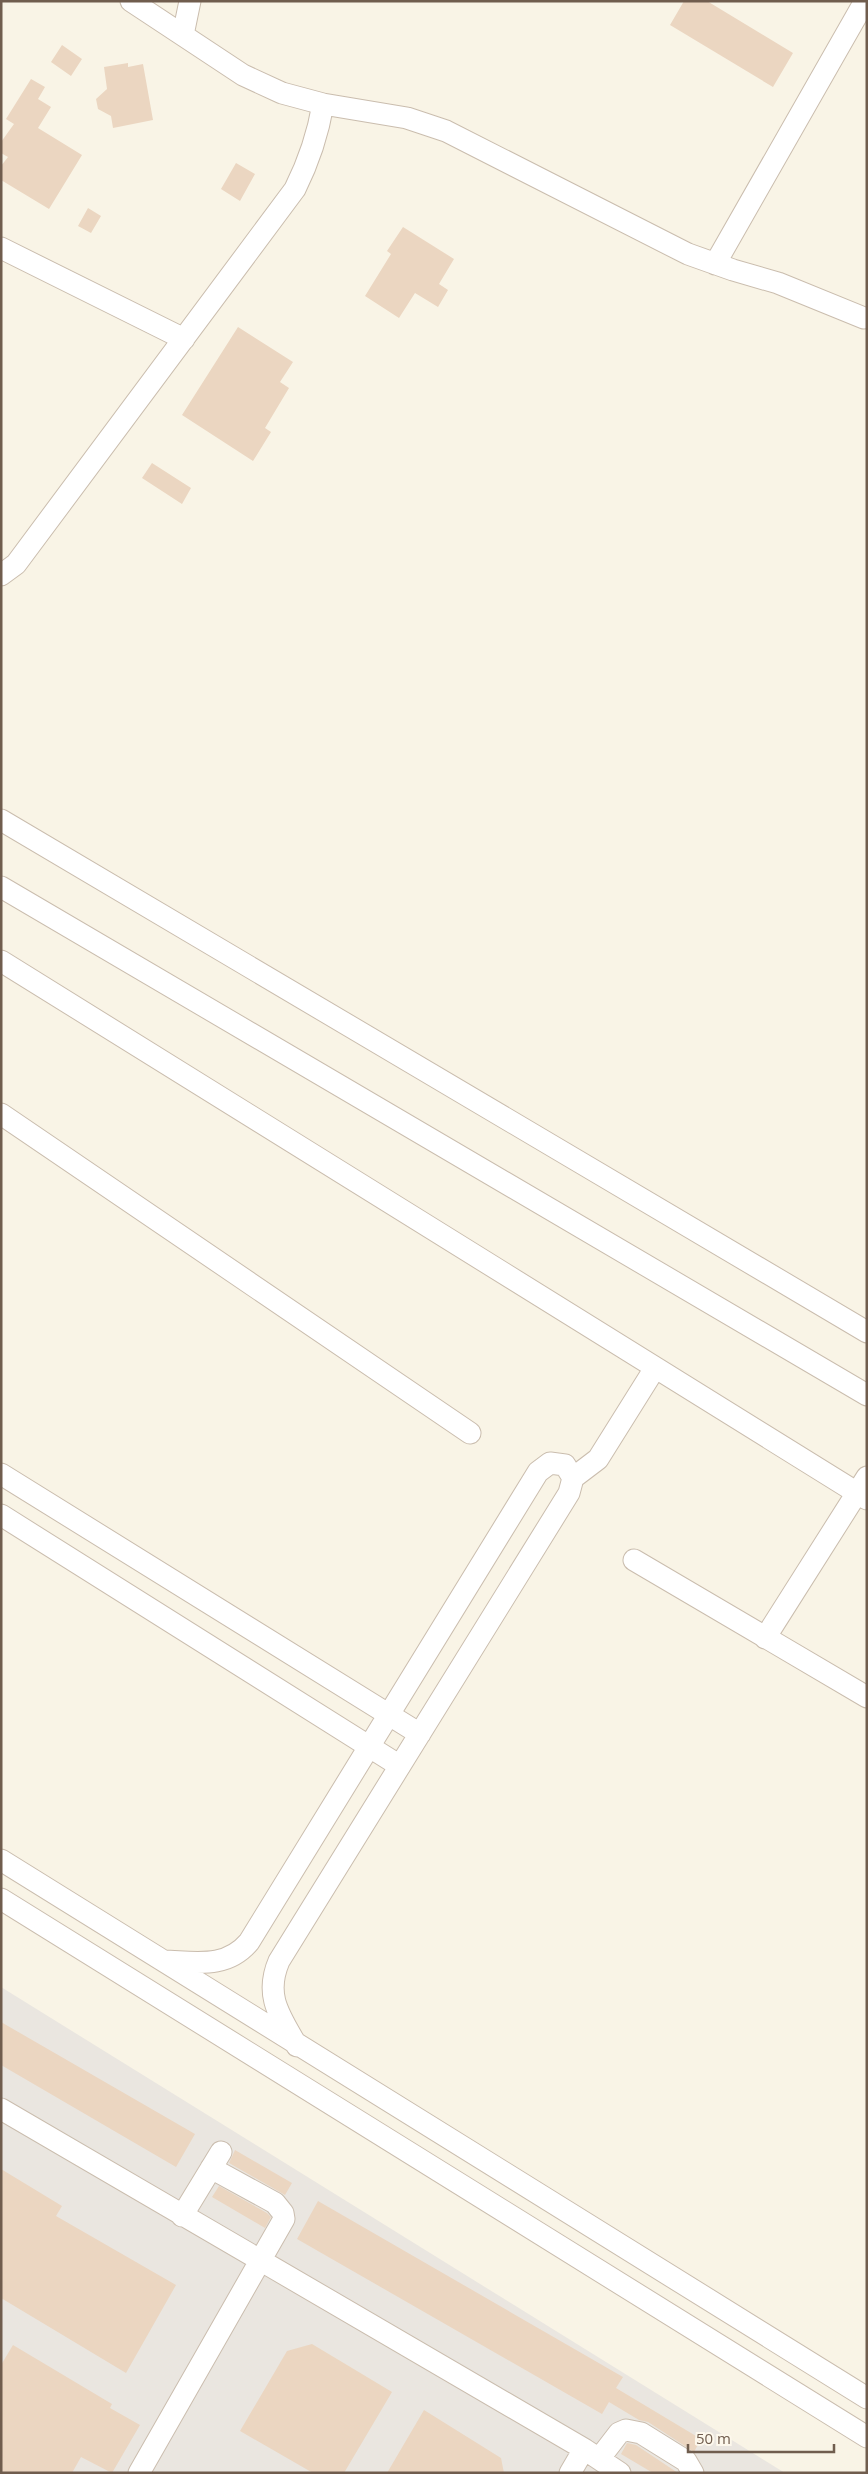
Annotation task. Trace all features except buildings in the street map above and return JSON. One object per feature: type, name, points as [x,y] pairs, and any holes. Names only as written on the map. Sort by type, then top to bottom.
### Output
[{"type":"street","points":[[131,1],[243,75],[282,93],[323,104],[406,118],[446,131],[645,234],[715,264],[778,284],[864,318]]},
{"type":"street","points":[[183,36],[190,1]]},
{"type":"street","points":[[715,264],[865,1]]},
{"type":"street","points":[[1,575],[16,564],[295,189],[315,143],[323,104]]},
{"type":"street","points":[[1,248],[184,339]]},
{"type":"street","points":[[1,820],[867,1332]]},
{"type":"street","points":[[1,887],[867,1394]]},
{"type":"street","points":[[1,961],[655,1368],[863,1489],[766,1638]]},
{"type":"street","points":[[1,1114],[470,1433]]},
{"type":"street","points":[[297,2046],[274,2001],[272,1988],[273,1974],[279,1961],[570,1493],[573,1478],[598,1459],[655,1368]]},
{"type":"street","points":[[164,1961],[217,1962],[229,1959],[240,1952],[249,1942],[538,1472],[550,1463],[557,1463],[565,1465],[573,1478]]},
{"type":"street","points":[[1,1474],[420,1734]]},
{"type":"street","points":[[1,1516],[400,1766]]},
{"type":"street","points":[[634,1560],[867,1697]]},
{"type":"street","points":[[1,1860],[259,2020],[297,2046],[867,2398]]},
{"type":"street","points":[[1,1899],[867,2437]]},
{"type":"street","points":[[239,2047],[234,2043],[234,2035],[237,2028],[243,2022],[259,2020]]},
{"type":"street","points":[[1,2109],[591,2454],[620,2473]]},
{"type":"street","points":[[139,2473],[282,2225],[283,2213],[275,2204],[216,2160],[182,2216]]},
{"type":"street","points":[[570,2473],[591,2454],[620,2433],[634,2430],[686,2461],[693,2473]]},
{"type":"shaded area","points":[[1,1987],[785,2473],[1,2473]]}]
